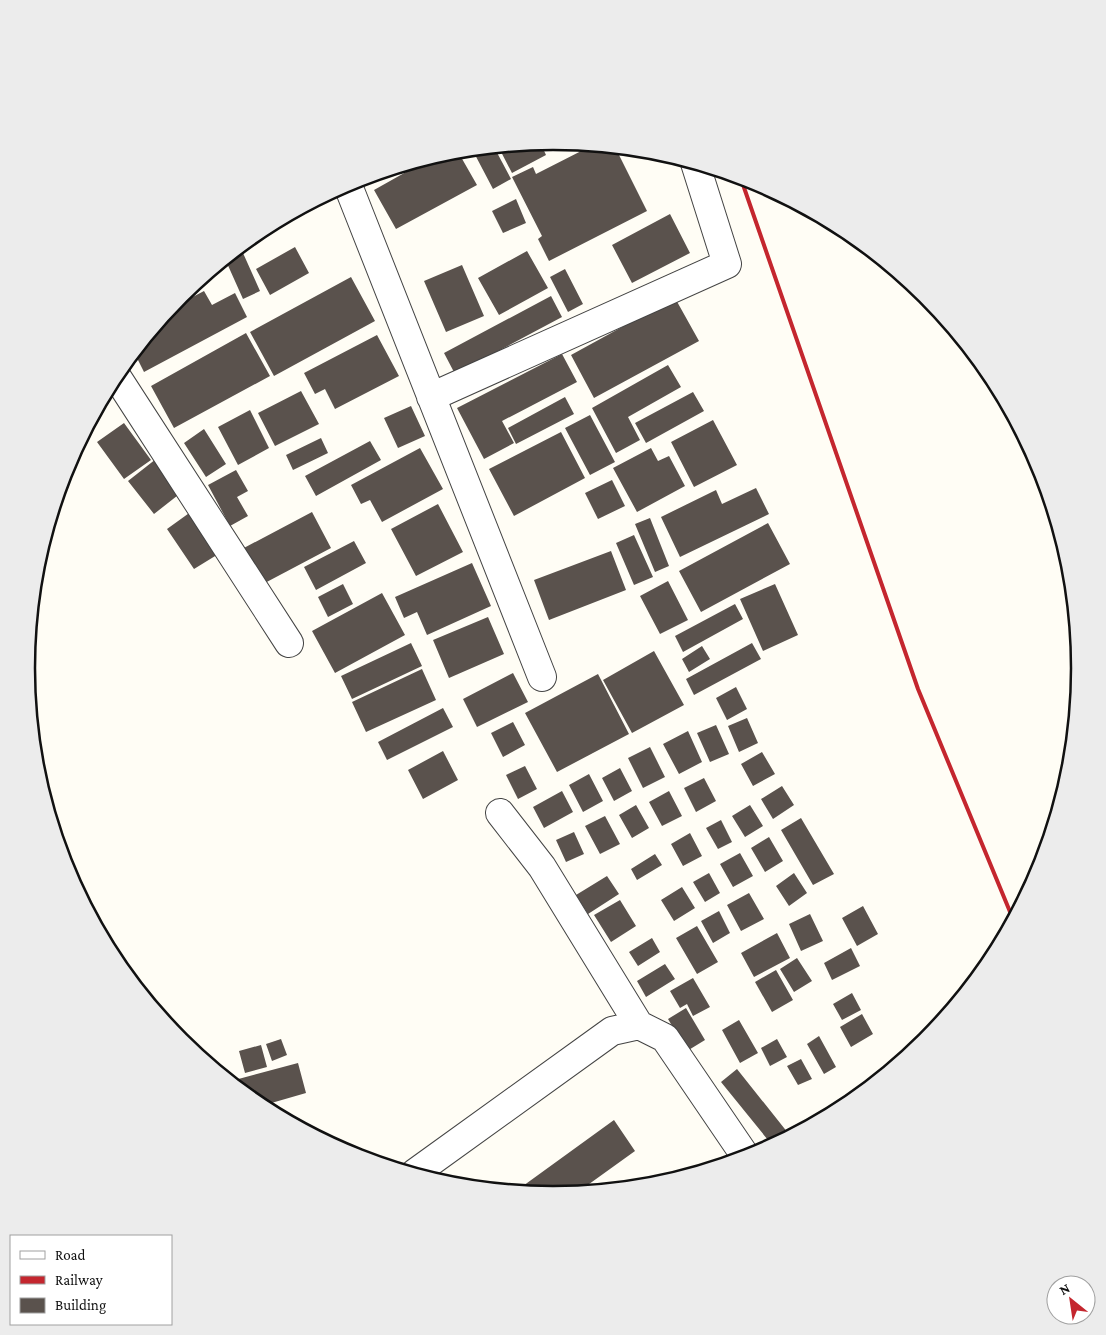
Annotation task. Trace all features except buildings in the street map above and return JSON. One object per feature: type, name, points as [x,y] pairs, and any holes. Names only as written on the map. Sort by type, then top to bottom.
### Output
[{"type":"street","points":[[431,397],[727,264],[697,170]]},
{"type":"street","points":[[350,191],[542,677]]},
{"type":"street","points":[[120,382],[289,643]]},
{"type":"street","points":[[500,813],[542,867],[639,1025],[665,1038],[741,1150]]},
{"type":"street","points":[[421,1169],[612,1031],[639,1025]]},
{"type":"railway","points":[[744,186],[918,689],[1010,912]]}]
